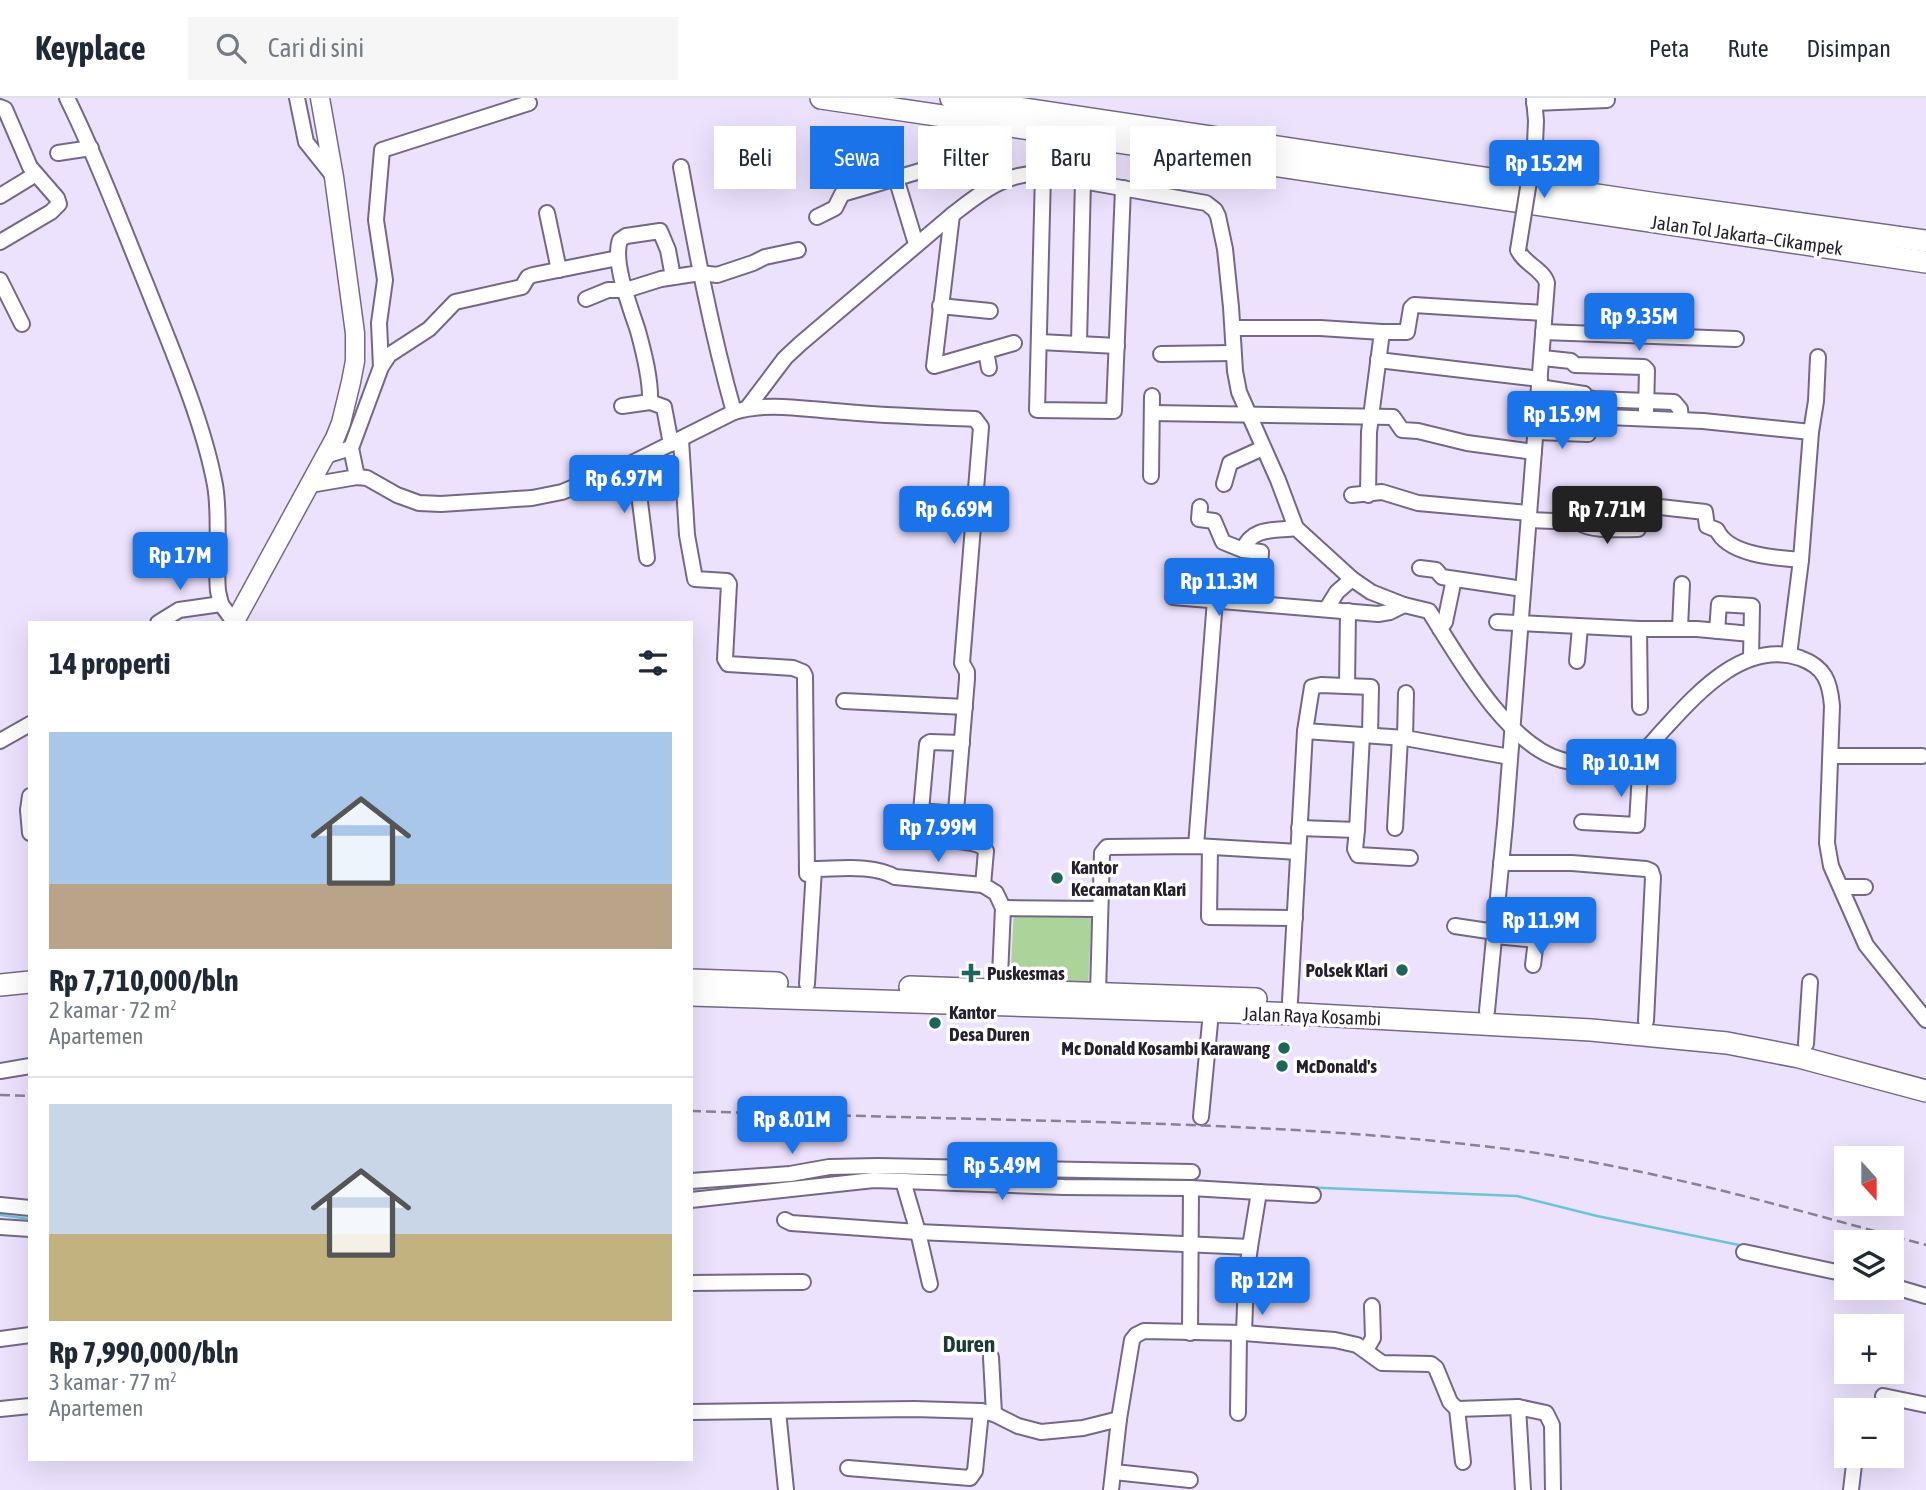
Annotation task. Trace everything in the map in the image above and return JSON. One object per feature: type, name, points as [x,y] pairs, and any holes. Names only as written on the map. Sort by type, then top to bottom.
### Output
[{"type":"highway","name":"Jalan Tol Jakarta–Cikampek","points":[[821,98],[1926,262]]},
{"type":"highway","name":"Jalan Tol Jakarta–Cikampek","points":[[951,98],[1657,204],[1926,241]]},
{"type":"highway","name":"Jalan Raya Kosambi","points":[[693,980],[807,984],[1211,1012],[1297,1005],[1488,1011],[1646,1021],[1806,1044],[1926,1077]]},
{"type":"highway","points":[[0,985],[28,982]]},
{"type":"highway","name":"Jalan Raya Kosambi","points":[[693,995],[999,996],[1098,993],[1297,1005],[1727,1043],[1799,1057],[1926,1091]]},
{"type":"highway","points":[[0,998],[28,995]]},
{"type":"main road","points":[[234,621],[325,456],[341,422],[351,382],[355,347],[354,314],[320,98]]},
{"type":"street","points":[[67,98],[91,148],[167,338],[210,463],[216,495],[216,572],[221,604],[233,621]]},
{"type":"street","points":[[297,98],[306,142],[334,177]]},
{"type":"street","points":[[1488,1011],[1513,729],[1547,279],[1521,256],[1518,250],[1535,144],[1534,100],[1607,100]]},
{"type":"street","points":[[381,367],[379,323],[385,280],[376,220],[380,195],[380,153],[385,148],[402,142],[529,103]]},
{"type":"street","points":[[0,107],[5,109],[33,170],[59,204],[51,212],[0,242]]},
{"type":"street","points":[[58,153],[91,148]]},
{"type":"street","points":[[681,167],[691,231],[716,351],[741,410]]},
{"type":"street","points":[[0,184],[33,170]]},
{"type":"street","points":[[0,196],[33,170]]},
{"type":"street","points":[[310,485],[357,477],[367,478],[397,495],[419,503],[488,502],[562,492],[630,464],[741,410],[800,344],[916,244],[993,185],[1026,174]]},
{"type":"street","points":[[1116,187],[1206,203],[1215,209],[1225,249],[1233,353],[1239,392],[1296,527],[1352,579],[1371,592],[1429,611],[1467,671],[1513,729],[1542,751],[1566,761],[1620,761],[1641,754],[1699,693],[1751,658],[1762,655],[1790,655],[1817,666],[1829,682],[1832,706],[1828,852],[1830,866],[1871,952],[1926,1020]]},
{"type":"street","points":[[1043,189],[1037,410],[1112,412],[1110,388],[1117,346],[1123,188]]},
{"type":"street","points":[[817,217],[835,208],[842,194],[859,189]]},
{"type":"street","points":[[899,189],[916,244]]},
{"type":"street","points":[[1079,342],[1083,189]]},
{"type":"street","points":[[547,213],[559,271]]},
{"type":"street","points":[[952,215],[934,366],[1014,343]]},
{"type":"street","points":[[650,402],[641,343],[618,258],[618,243],[624,237],[658,230],[663,234],[673,277]]},
{"type":"street","points":[[586,299],[608,290],[626,290],[673,277],[701,273],[717,275],[765,257],[798,250]]},
{"type":"street","points":[[357,477],[351,447],[381,367],[389,355],[429,329],[454,302],[522,286],[528,277],[618,258]]},
{"type":"street","points":[[0,280],[22,324]]},
{"type":"street","points":[[1233,328],[1408,332],[1411,307],[1414,305],[1544,313]]},
{"type":"street","points":[[940,306],[990,311]]},
{"type":"street","points":[[1368,495],[1371,415],[1382,332]]},
{"type":"street","points":[[1543,332],[1736,339]]},
{"type":"street","points":[[1040,342],[1117,346]]},
{"type":"street","points":[[986,351],[989,368]]},
{"type":"street","points":[[1161,354],[1233,353]]},
{"type":"street","points":[[1790,655],[1816,401],[1818,357]]},
{"type":"street","points":[[1542,358],[1571,361],[1575,365],[1644,367],[1647,370],[1646,419]]},
{"type":"street","points":[[1378,360],[1539,383],[1594,399],[1674,402],[1679,409],[1681,420]]},
{"type":"street","points":[[1584,394],[1583,416],[1681,420],[1811,432]]},
{"type":"street","points":[[1151,476],[1152,397]]},
{"type":"street","points":[[622,406],[650,402],[664,407],[676,442],[695,579],[727,581],[729,584],[725,659],[728,664],[793,668],[803,672],[805,676],[807,874]]},
{"type":"street","points":[[741,410],[786,407],[975,419],[979,422],[981,427],[962,663],[967,672],[965,708],[954,814],[956,839],[981,845],[986,851],[983,885]]},
{"type":"street","points":[[1152,413],[1249,416],[1371,415],[1393,418],[1402,430],[1418,431],[1467,443],[1534,452]]},
{"type":"street","points":[[1536,432],[1588,434]]},
{"type":"street","points":[[325,456],[351,447]]},
{"type":"street","points":[[1224,484],[1230,463],[1263,448]]},
{"type":"street","points":[[630,464],[639,494],[647,558]]},
{"type":"street","points":[[1352,495],[1382,492],[1418,503],[1577,522],[1583,526],[1600,528],[1638,529],[1640,507]]},
{"type":"street","points":[[1603,505],[1705,512],[1707,526],[1717,530],[1729,543],[1763,556],[1801,559]]},
{"type":"street","points":[[1200,507],[1199,519],[1214,521],[1223,542],[1243,550],[1261,552],[1258,603]]},
{"type":"street","points":[[1243,550],[1250,538],[1260,532],[1296,527]]},
{"type":"street","points":[[1420,568],[1436,570],[1442,577],[1523,589]]},
{"type":"street","points":[[1327,608],[1337,593],[1352,579]]},
{"type":"street","points":[[1347,686],[1345,610],[1352,579]]},
{"type":"street","points":[[1440,629],[1445,622],[1454,579]]},
{"type":"street","points":[[1680,628],[1682,584]]},
{"type":"street","points":[[1173,597],[1383,614],[1405,605]]},
{"type":"street","points":[[1215,600],[1203,846],[1209,917],[1295,918]]},
{"type":"street","points":[[161,621],[179,610],[221,604]]},
{"type":"street","points":[[1717,631],[1718,604],[1749,604],[1753,610],[1751,658]]},
{"type":"street","points":[[1497,622],[1639,629],[1680,628],[1751,634]]},
{"type":"street","points":[[1577,661],[1580,627]]},
{"type":"street","points":[[1639,629],[1640,707]]},
{"type":"street","points":[[1297,1005],[1295,918],[1299,828],[1305,731],[1312,687],[1321,685],[1372,688],[1355,849],[1358,855],[1410,858]]},
{"type":"street","points":[[1395,828],[1406,693]]},
{"type":"street","points":[[844,701],[965,708]]},
{"type":"street","points":[[0,741],[28,725]]},
{"type":"street","points":[[1305,731],[1403,738],[1510,757]]},
{"type":"street","points":[[954,814],[922,811],[927,744],[962,743]]},
{"type":"street","points":[[1581,822],[1637,825],[1641,754]]},
{"type":"street","points":[[1832,756],[1922,756]]},
{"type":"street","points":[[1299,828],[1357,830]]},
{"type":"street","points":[[1098,993],[1102,853],[1107,847],[1203,846],[1298,852]]},
{"type":"street","points":[[1501,863],[1572,863],[1651,871],[1653,877],[1646,1021]]},
{"type":"street","points":[[807,984],[814,869],[873,870],[886,871],[895,877],[983,885],[996,893],[1003,908],[999,996]]},
{"type":"street","points":[[1841,887],[1865,887]]},
{"type":"street","points":[[1003,908],[1100,909]]},
{"type":"street","points":[[1533,965],[1539,915]]},
{"type":"street","points":[[1455,926],[1536,940]]},
{"type":"street","points":[[1806,1044],[1810,982]]},
{"type":"street","points":[[1201,1116],[1211,1012]]},
{"type":"street","points":[[0,1070],[28,1066]]},
{"type":"street","points":[[1145,1180],[1192,1172]]},
{"type":"street","points":[[693,1181],[790,1181],[876,1173],[1145,1180],[1191,1188],[1313,1195]]},
{"type":"street","points":[[896,1175],[919,1232],[930,1284]]},
{"type":"street","points":[[693,1200],[790,1181]]},
{"type":"street","points":[[1190,1333],[1191,1188]]},
{"type":"street","points":[[1238,1413],[1246,1279],[1259,1192]]},
{"type":"street","points":[[5,1217],[28,1209]]},
{"type":"street","points":[[5,1217],[28,1228]]},
{"type":"street","points":[[785,1220],[791,1223],[919,1232],[1250,1247]]},
{"type":"street","points":[[1744,1252],[1834,1271]]},
{"type":"street","points":[[693,1283],[803,1282]]},
{"type":"street","points":[[1904,1290],[1926,1296]]},
{"type":"street","points":[[1366,1350],[1373,1338],[1372,1306]]},
{"type":"street","points":[[1111,1490],[1132,1340],[1144,1331],[1335,1340],[1357,1345],[1382,1363],[1434,1366],[1450,1402],[1457,1409],[1463,1462]]},
{"type":"street","points":[[0,1339],[28,1335]]},
{"type":"street","points":[[848,1468],[966,1479],[975,1471],[988,1413],[991,1357]]},
{"type":"street","points":[[1883,1396],[1926,1405]]},
{"type":"street","points":[[0,1409],[28,1406]]},
{"type":"street","points":[[1457,1409],[1518,1407],[1546,1413],[1550,1419],[1553,1490]]},
{"type":"street","points":[[1518,1407],[1523,1490]]},
{"type":"street","points":[[693,1412],[914,1409],[988,1413],[1018,1426],[1041,1432],[1083,1428],[1119,1419]]},
{"type":"street","points":[[778,1411],[786,1490]]},
{"type":"street","points":[[1851,1490],[1854,1468]]},
{"type":"street","points":[[1114,1472],[1190,1480]]},
{"type":"green space","points":[[1014,909],[1092,913],[1088,988],[1010,983]]},
{"type":"waterway","points":[[916,1175],[959,1175]]},
{"type":"waterway","points":[[1063,1176],[1119,1180]]},
{"type":"waterway","points":[[790,1181],[836,1177]]},
{"type":"waterway","points":[[1276,1186],[1517,1196],[1597,1216],[1744,1246]]},
{"type":"waterway","points":[[0,1215],[28,1219]]},
{"type":"waterway","points":[[1829,1263],[1834,1264]]},
{"type":"railway","points":[[0,1095],[28,1096]]},
{"type":"railway","points":[[693,1111],[1237,1127],[1471,1145],[1530,1152],[1630,1170],[1779,1205],[1926,1245]]},
{"type":"place","name":"Kantor Kecamatan Klari","points":[[1057,878]]},
{"type":"place","name":"Polsek Klari","points":[[1402,970]]},
{"type":"place","name":"Puskesmas","points":[[971,973]]},
{"type":"place","name":"Kantor Desa Duren","points":[[935,1023]]},
{"type":"place","name":"Mc Donald Kosambi Karawang","points":[[1284,1048]]},
{"type":"place","name":"McDonald's","points":[[1282,1066]]},
{"type":"district","name":"Duren","points":[[969,1344]]}]
